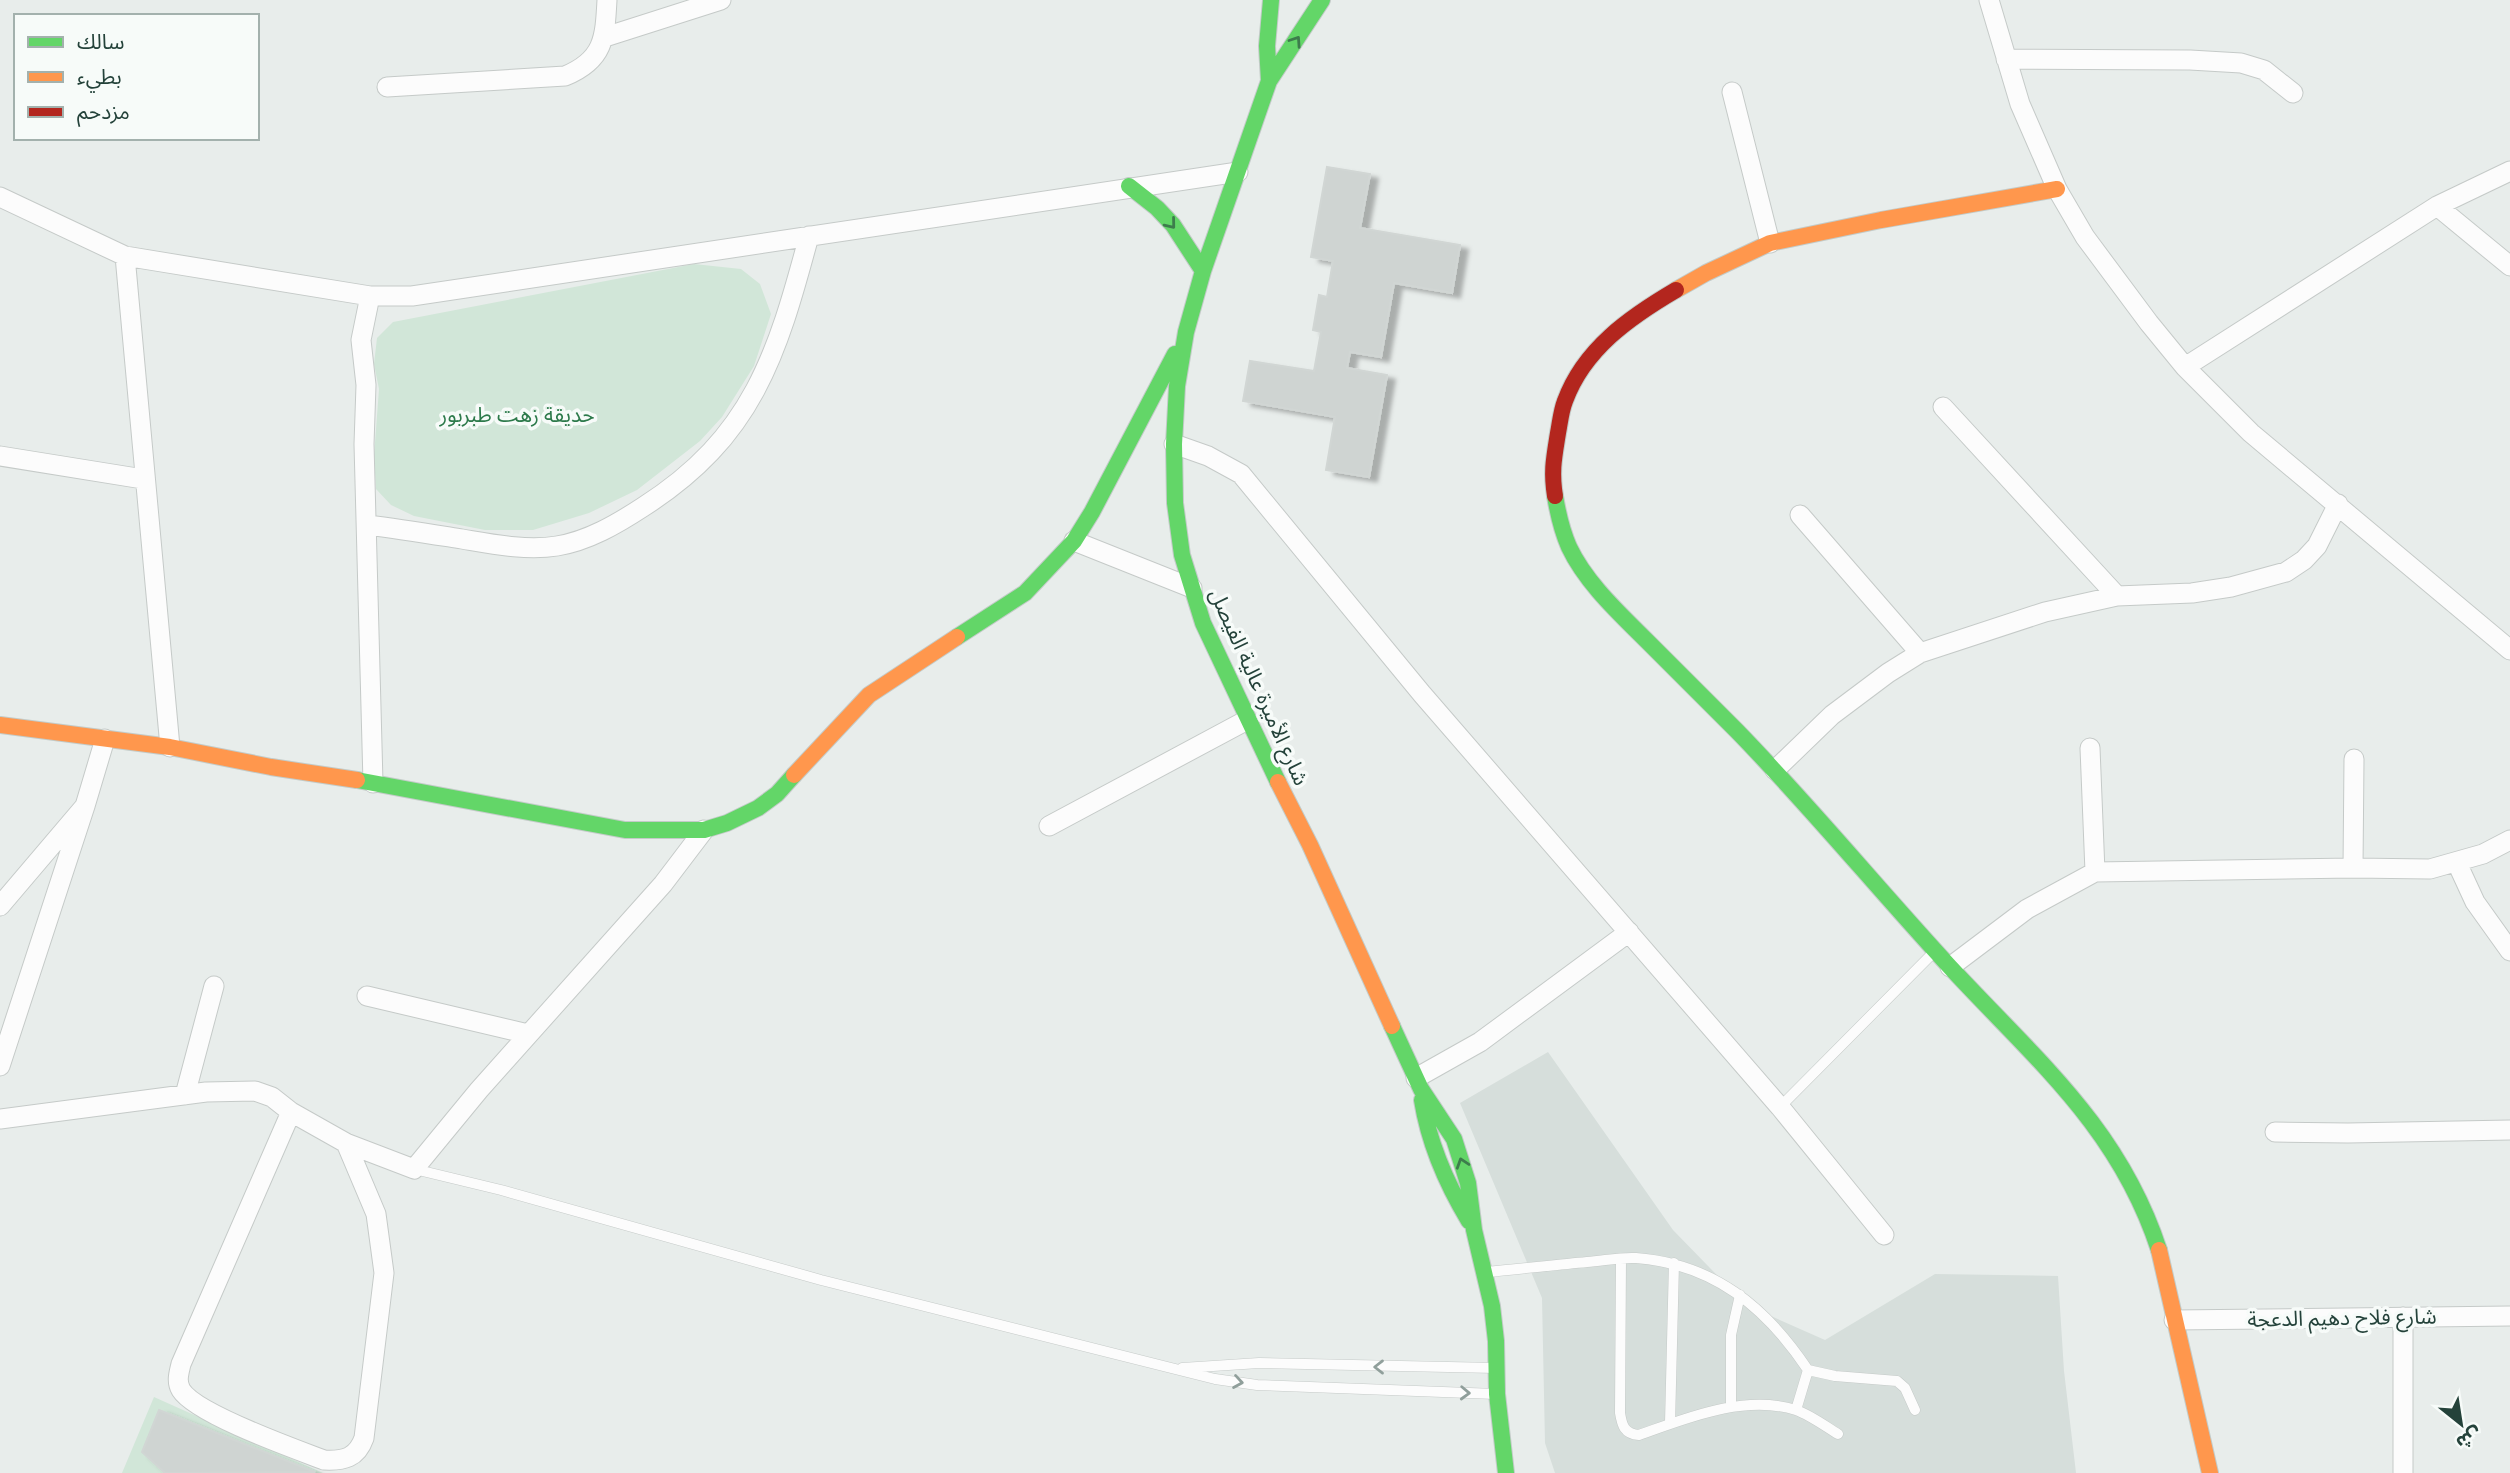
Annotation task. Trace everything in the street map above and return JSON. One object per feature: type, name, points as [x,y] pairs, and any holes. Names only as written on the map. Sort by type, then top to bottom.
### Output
[{"type":"street","points":[[387,87],[565,76],[582,69],[594,57],[605,37],[607,0]]},
{"type":"street","points":[[605,37],[721,0]]},
{"type":"street","name":"شارع الأميرة عالية الفيصل","points":[[1322,0],[1269,81],[1203,271],[1186,332],[1177,386],[1175,503],[1182,555],[1203,623],[1247,720],[1310,845],[1418,1083],[1454,1139],[1464,1165],[1496,1341],[1497,1394],[1506,1473]]},
{"type":"street","points":[[1989,0],[2020,104],[2057,189],[2114,279],[2185,367],[2251,433],[2504,645],[2510,623]]},
{"type":"street","name":"شارع الأميرة عالية الفيصل","points":[[1267,4],[1269,81]]},
{"type":"street","points":[[2006,59],[2190,60],[2241,63],[2264,69],[2293,93]]},
{"type":"street","points":[[1732,92],[1770,243]]},
{"type":"street","points":[[2185,367],[2437,206],[2510,171]]},
{"type":"street","points":[[0,197],[125,256],[370,296],[412,296],[1129,186],[1238,172]]},
{"type":"street","points":[[1129,186],[1157,208],[1173,225],[1203,271]]},
{"type":"street","points":[[2057,189],[1770,243],[1706,273],[1642,310],[1602,343],[1579,370],[1564,403],[1551,472],[1560,523],[1570,549],[1593,583],[1620,614],[1775,770],[1950,967],[2069,1092],[2110,1146],[2130,1181],[2162,1261],[2210,1473]]},
{"type":"street","points":[[2437,206],[2510,266]]},
{"type":"street","points":[[368,524],[508,547],[555,546],[587,537],[626,517],[667,491],[702,461],[729,431],[757,389],[789,313],[809,236]]},
{"type":"street","points":[[125,256],[170,747]]},
{"type":"street","points":[[370,296],[361,340],[366,385],[364,444],[373,783]]},
{"type":"street","points":[[0,725],[170,747],[625,830],[704,830],[727,823],[758,808],[777,794],[869,695],[1024,593],[1049,570],[1074,541],[1092,512],[1186,332]]},
{"type":"street","points":[[1943,407],[2117,596]]},
{"type":"street","points":[[1174,444],[1219,461],[1241,474],[1413,683],[1780,1107],[1884,1235]]},
{"type":"street","points":[[0,456],[144,479]]},
{"type":"street","points":[[1775,770],[1832,715],[1920,653],[2045,612],[2117,596],[2192,593],[2287,572],[2317,547],[2338,504]]},
{"type":"street","points":[[1800,515],[1920,653]]},
{"type":"street","points":[[1074,541],[1192,588]]},
{"type":"street","points":[[1049,825],[1247,720]]},
{"type":"street","points":[[0,1066],[105,739]]},
{"type":"street","points":[[2090,748],[2095,872]]},
{"type":"street","points":[[2353,868],[2354,759]]},
{"type":"street","points":[[0,906],[85,806]]},
{"type":"street","points":[[0,1119],[206,1092],[256,1091],[272,1097],[292,1112],[346,1143],[414,1169],[527,1034],[663,884],[704,830]]},
{"type":"street","points":[[1950,967],[2028,909],[2095,872],[2430,869],[2483,854],[2510,839]]},
{"type":"street","points":[[2457,863],[2475,902],[2510,951]]},
{"type":"street","points":[[1418,1083],[1480,1042],[1629,932]]},
{"type":"street","points":[[185,1095],[214,986]]},
{"type":"street","points":[[367,996],[527,1034]]},
{"type":"street","name":"شارع الأميرة عالية الفيصل","points":[[1418,1083],[1424,1119],[1441,1169],[1474,1230]]},
{"type":"street","points":[[292,1112],[181,1363],[177,1378],[181,1389],[190,1400],[222,1417],[324,1460],[340,1461],[353,1456],[365,1438],[384,1273],[376,1214],[346,1143]]},
{"type":"street","points":[[2276,1132],[2510,1129]]},
{"type":"street","name":"شارع فلاح دهيم الدعجة","points":[[2174,1321],[2510,1316]]},
{"type":"street","points":[[2403,1317],[2403,1473]]},
{"type":"lane","points":[[1780,1107],[1936,950]]},
{"type":"lane","points":[[414,1169],[501,1190],[821,1280],[964,1314],[1171,1369],[1257,1385],[1497,1394]]},
{"type":"lane","points":[[1485,1272],[1633,1258],[1674,1264],[1710,1276],[1740,1295],[1788,1340],[1808,1370],[1835,1376],[1897,1381],[1905,1388],[1915,1409]]},
{"type":"lane","points":[[1621,1259],[1620,1413],[1622,1425],[1630,1434],[1639,1434],[1731,1407],[1759,1405],[1796,1410],[1838,1434]]},
{"type":"lane","points":[[1670,1423],[1674,1264]]},
{"type":"lane","points":[[1731,1407],[1731,1335],[1740,1295]]},
{"type":"lane","points":[[1171,1369],[1259,1363],[1496,1368]]},
{"type":"lane","points":[[1796,1410],[1808,1370]]},
{"type":"shaded area","points":[[1548,1052],[1673,1230],[1746,1305],[1825,1340],[1935,1274],[2058,1276],[2064,1371],[2076,1473],[1555,1473],[1545,1443],[1542,1298],[1460,1103]]},
{"type":"green space","name":"حديقة زهت طبربور","points":[[694,264],[741,269],[760,284],[771,314],[754,366],[722,417],[700,441],[637,490],[589,513],[533,530],[485,530],[414,516],[391,505],[376,489],[374,456],[379,389],[374,364],[377,338],[393,322]]},
{"type":"green space","points":[[154,1397],[323,1473],[122,1473]]},
{"type":"building","points":[[1327,167],[1370,174],[1360,228],[1460,245],[1452,293],[1394,283],[1381,357],[1350,352],[1347,368],[1387,375],[1369,477],[1326,470],[1335,417],[1243,401],[1250,361],[1314,371],[1321,332],[1313,330],[1319,295],[1327,297],[1333,261],[1311,257]]},
{"type":"building","points":[[159,1410],[315,1472],[165,1473],[142,1452]]},
{"type":"traffic: fast","points":[[1269,81],[1267,46],[1271,0]]},
{"type":"traffic: fast","points":[[1278,782],[1203,623],[1182,555],[1175,503],[1177,386],[1186,332],[1203,271],[1269,81],[1322,0]]},
{"type":"traffic: fast","points":[[1129,186],[1157,208],[1173,225],[1203,271]]},
{"type":"traffic: fast","points":[[957,637],[1025,593],[1074,541],[1175,354]]},
{"type":"traffic: fast","points":[[1555,496],[1569,547],[1584,573],[1604,597],[1737,731],[1923,938],[2071,1097],[2098,1131],[2121,1167],[2142,1206],[2159,1250]]},
{"type":"traffic: fast","points":[[357,780],[625,830],[704,830],[727,823],[758,808],[777,794],[794,775]]},
{"type":"traffic: fast","points":[[1392,1026],[1421,1089],[1454,1139],[1468,1183],[1474,1230],[1492,1306],[1497,1394],[1506,1473]]},
{"type":"traffic: fast","points":[[1422,1100],[1440,1163],[1469,1221]]},
{"type":"traffic: slow","points":[[1676,290],[1770,243],[2057,189]]},
{"type":"traffic: slow","points":[[794,775],[869,695],[957,637]]},
{"type":"traffic: slow","points":[[0,725],[170,747],[271,767],[357,780]]},
{"type":"traffic: slow","points":[[1278,782],[1310,845],[1392,1026]]},
{"type":"traffic: slow","points":[[2159,1250],[2210,1473]]},
{"type":"traffic: jam","points":[[1555,496],[1554,457],[1562,409],[1573,382],[1596,350],[1610,336],[1642,311],[1676,290]]}]
